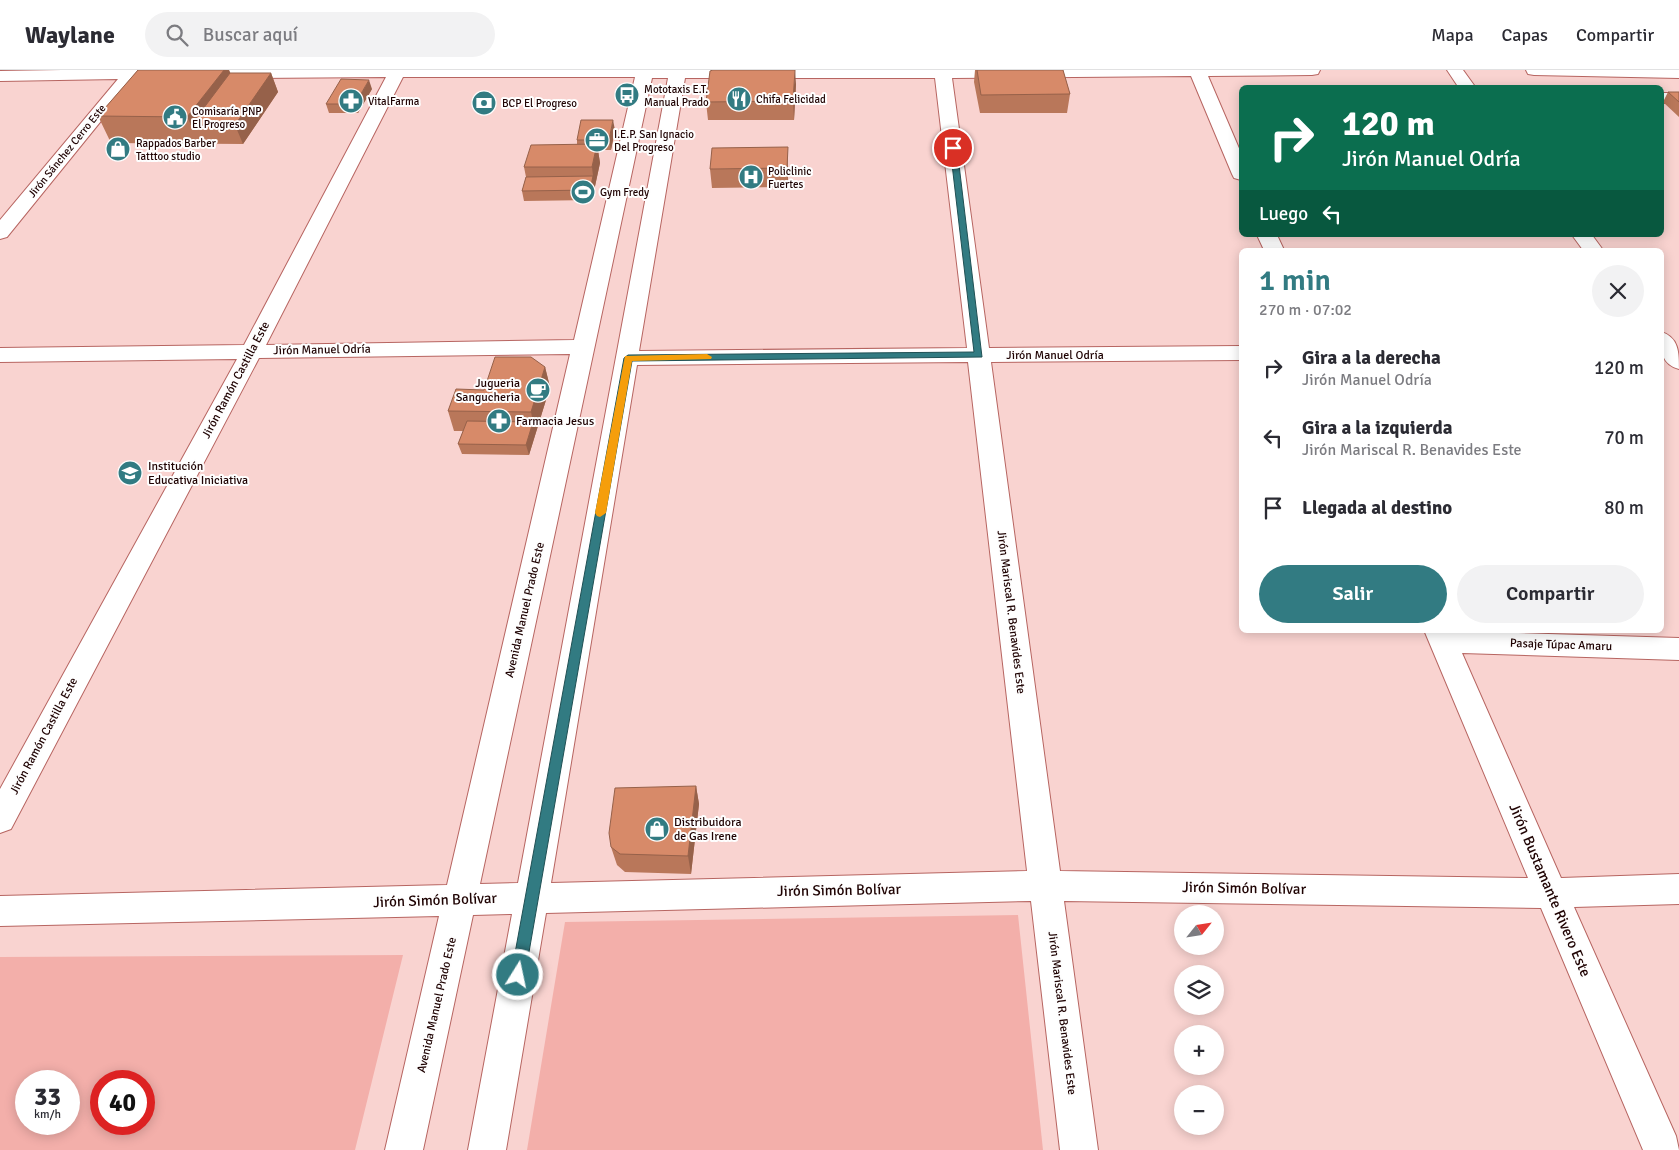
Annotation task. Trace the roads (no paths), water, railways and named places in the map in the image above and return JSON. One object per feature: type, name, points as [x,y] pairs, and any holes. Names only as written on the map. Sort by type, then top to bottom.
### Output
[{"type":"street","points":[[0,76],[133,70],[678,70],[943,73],[1312,70]]},
{"type":"street","name":"Jirón Sánchez Cerro Este","points":[[0,232],[133,70]]},
{"type":"street","name":"Avenida Manuel Prado Este","points":[[404,1150],[645,70]]},
{"type":"street","points":[[487,1150],[678,70]]},
{"type":"street","points":[[1455,70],[1466,85]]},
{"type":"street","points":[[1534,70],[1679,72]]},
{"type":"street","name":"Jirón Ramón Castilla Este","points":[[0,819],[252,351],[398,71]]},
{"type":"street","points":[[1197,71],[1239,169]]},
{"type":"street","points":[[1614,72],[1637,85]]},
{"type":"street","name":"Jirón Mariscal R. Benavides Este","points":[[943,73],[1080,1150]]},
{"type":"street","points":[[1664,98],[1679,98]]},
{"type":"street","points":[[1583,237],[1592,248]]},
{"type":"street","name":"Jirón Manuel Odría","points":[[0,355],[583,348]]},
{"type":"street","name":"Jirón Manuel Odría","points":[[628,358],[1239,353]]},
{"type":"street","name":"Pasaje Túpac Amaru","points":[[1440,635],[1679,649]]},
{"type":"street","name":"Jirón Bustamante Rivero Este","points":[[1440,635],[1662,1150]]},
{"type":"street","name":"Jirón Simón Bolívar","points":[[0,912],[1046,886],[1551,893],[1679,889]]},
{"type":"place","name":"Mototaxis E.T. Manual Prado","points":[[627,95]]},
{"type":"place","name":"Chifa Felicidad","points":[[739,99]]},
{"type":"place","name":"VitalFarma","points":[[351,101]]},
{"type":"place","name":"BCP El Progreso","points":[[484,103]]},
{"type":"place","name":"Comisaría PNP El Progreso","points":[[175,117]]},
{"type":"place","name":"I.E.P. San Ignacio Del Progreso","points":[[597,140]]},
{"type":"place","name":"Rappados Barber Tatttoo studio","points":[[118,149]]},
{"type":"place","name":"Policlinic Fuertes","points":[[751,177]]},
{"type":"place","name":"Gym Fredy","points":[[583,192]]},
{"type":"place","name":"Jugueria Sangucheria","points":[[538,390]]},
{"type":"place","name":"Farmacia Jesus","points":[[499,421]]},
{"type":"place","name":"Institución Educativa Iniciativa","points":[[130,473]]},
{"type":"place","name":"Distribuidora de Gas Irene","points":[[657,829]]}]
